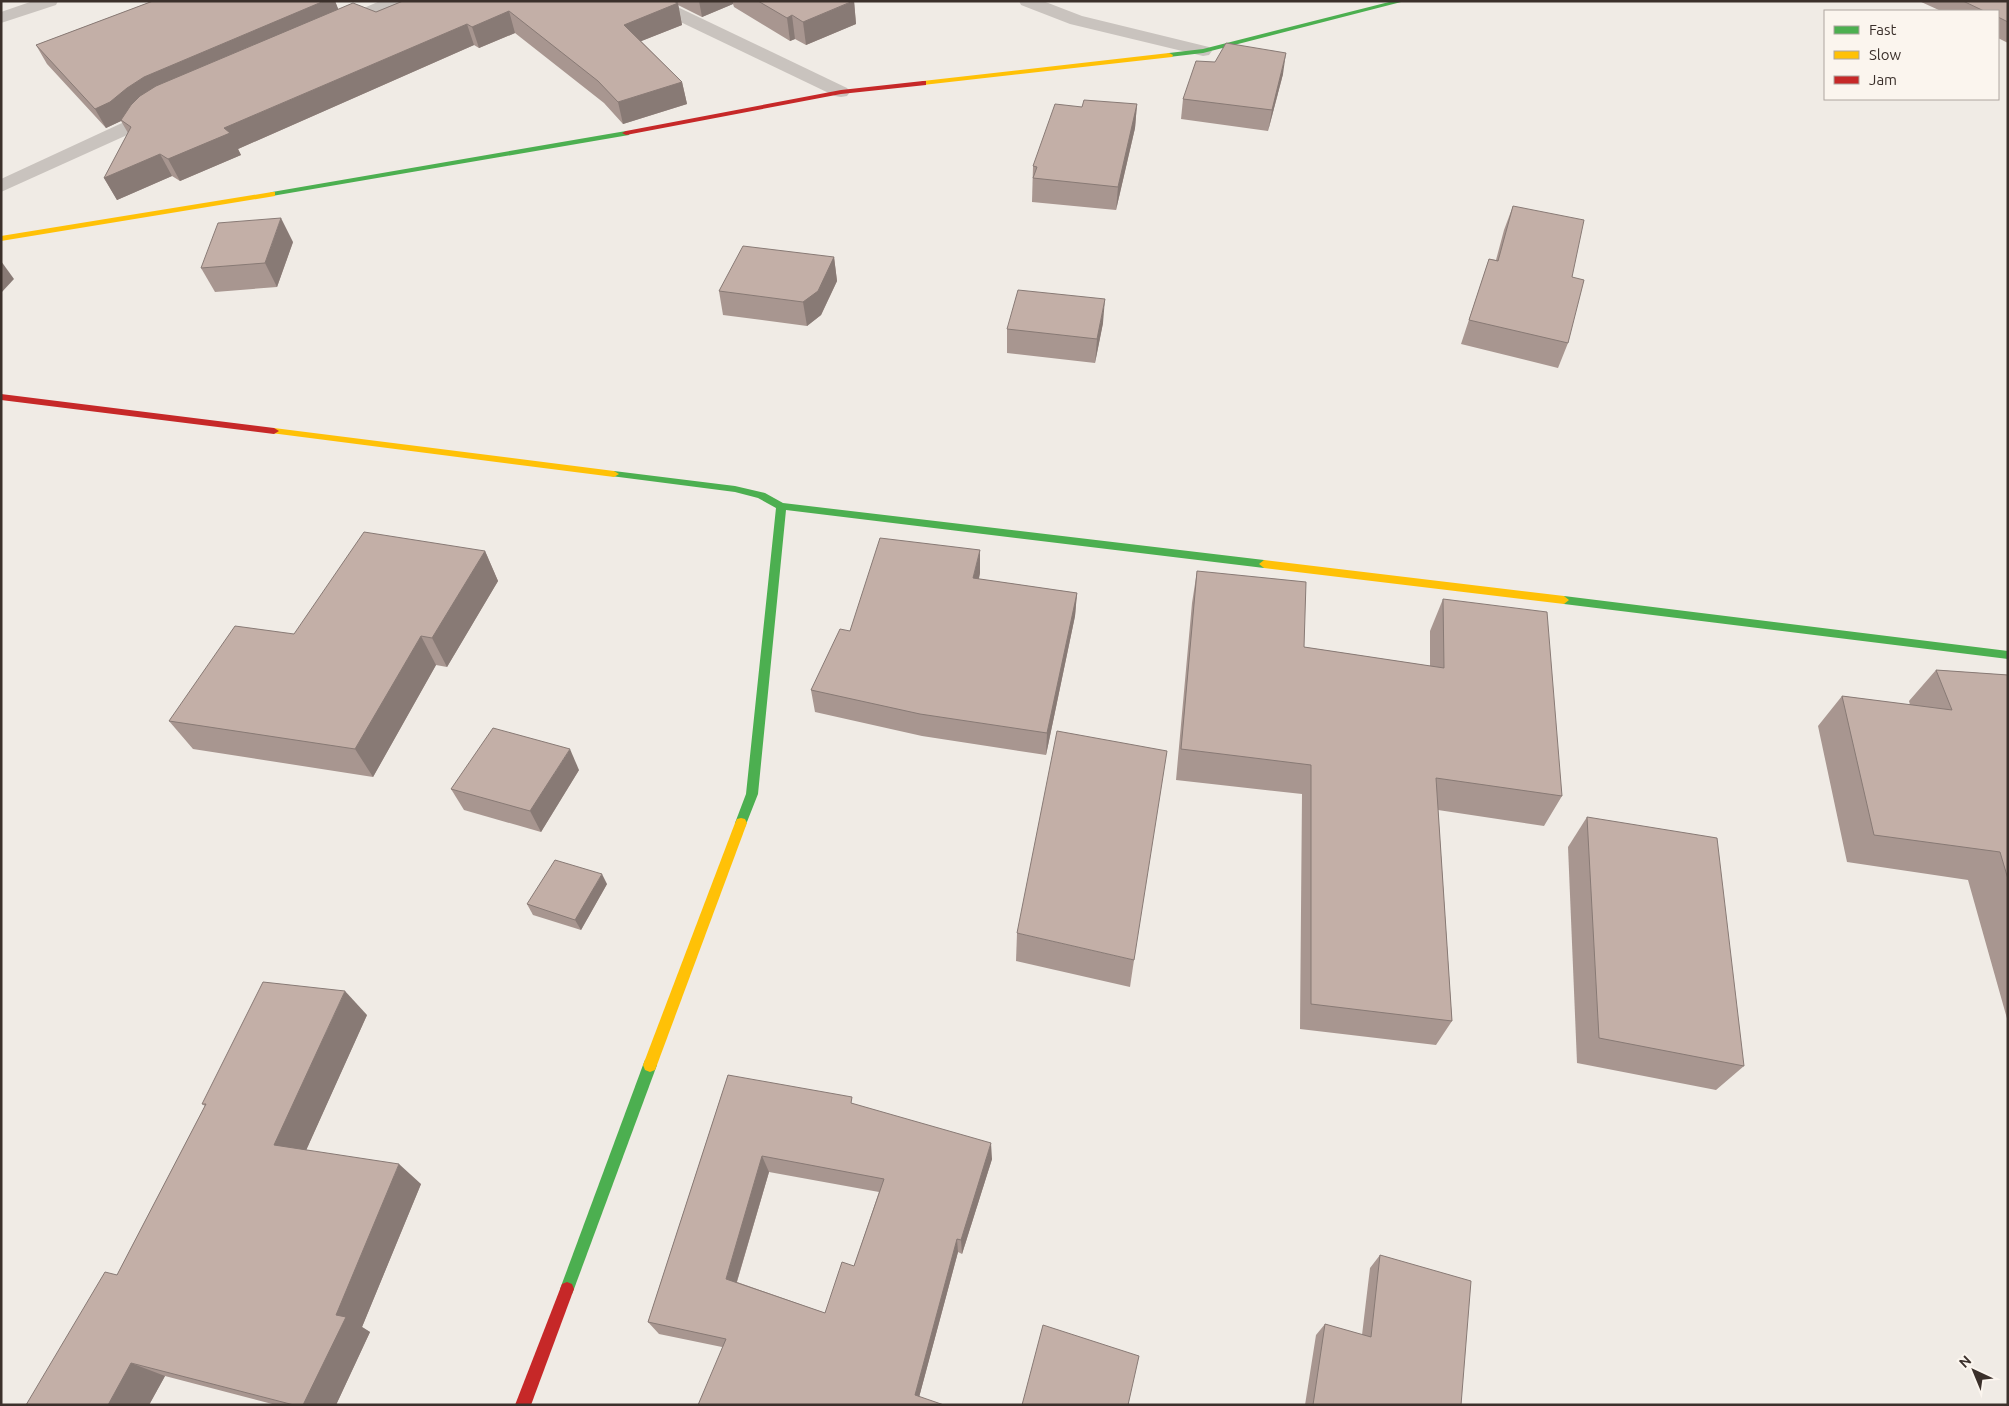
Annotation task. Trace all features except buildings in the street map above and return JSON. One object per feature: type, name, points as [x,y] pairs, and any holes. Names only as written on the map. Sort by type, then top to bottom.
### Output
[{"type":"street","points":[[1,18],[50,1]]},
{"type":"street","points":[[323,32],[396,1]]},
{"type":"street","points":[[651,1],[841,92]]},
{"type":"street","points":[[1027,1],[1076,20],[1202,52]]},
{"type":"street","points":[[1,238],[177,211],[551,147],[841,92],[1202,52],[1402,1]]},
{"type":"street","points":[[1,186],[129,127],[145,112],[170,98]]},
{"type":"street","points":[[1,397],[735,489],[761,495],[780,506],[2008,655]]},
{"type":"street","points":[[523,1405],[752,794],[780,506]]},
{"type":"traffic: fast","points":[[1169,55],[1203,51],[1402,1]]},
{"type":"traffic: fast","points":[[272,194],[626,133]]},
{"type":"traffic: fast","points":[[614,474],[735,489],[761,495],[781,506],[752,794],[741,823]]},
{"type":"traffic: fast","points":[[781,506],[1264,564]]},
{"type":"traffic: fast","points":[[1564,600],[2008,655]]},
{"type":"traffic: fast","points":[[567,1289],[650,1065]]},
{"type":"traffic: slow","points":[[923,83],[1169,55]]},
{"type":"traffic: slow","points":[[1,239],[272,194]]},
{"type":"traffic: slow","points":[[274,431],[614,474]]},
{"type":"traffic: slow","points":[[1264,564],[1564,600]]},
{"type":"traffic: slow","points":[[650,1065],[741,823]]},
{"type":"traffic: jam","points":[[626,133],[841,92],[923,83]]},
{"type":"traffic: jam","points":[[1,397],[274,431]]},
{"type":"traffic: jam","points":[[523,1405],[567,1289]]}]
